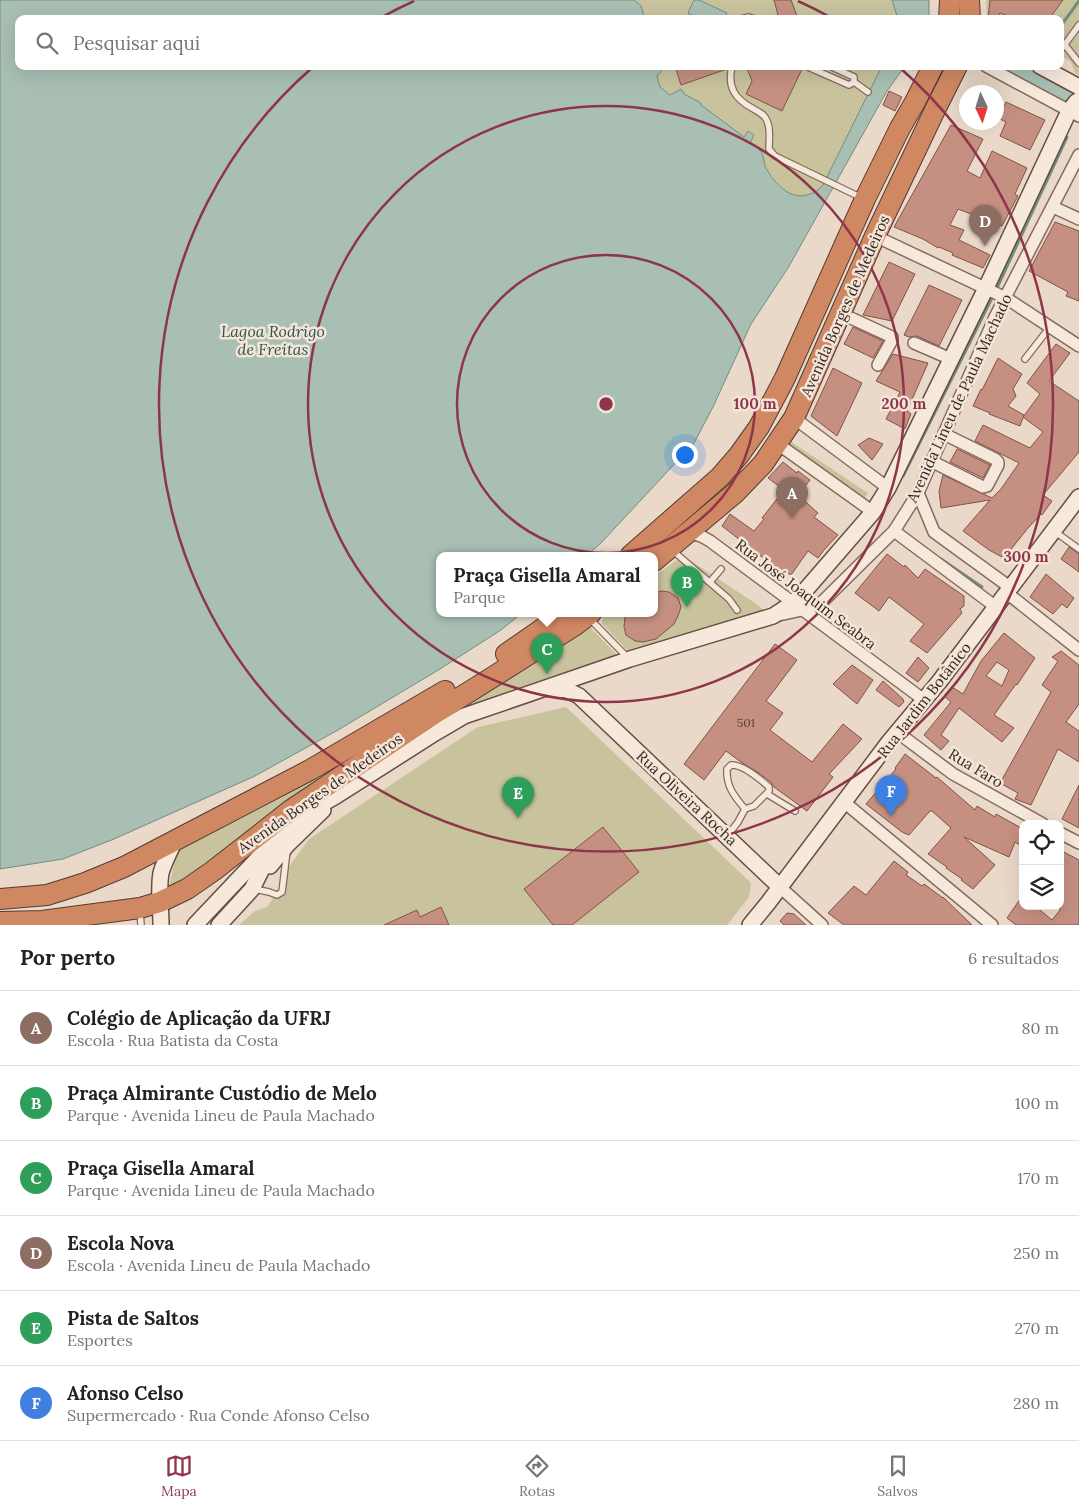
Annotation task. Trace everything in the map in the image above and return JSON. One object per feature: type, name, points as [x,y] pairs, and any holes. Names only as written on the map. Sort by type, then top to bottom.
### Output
[{"type":"highway","points":[[949,15],[950,0]]},
{"type":"highway","points":[[969,0],[970,15]]},
{"type":"highway","name":"Avenida Borges de Medeiros","points":[[635,552],[720,477],[759,427],[784,378],[861,197],[907,117],[931,70]]},
{"type":"highway","name":"Avenida Borges de Medeiros","points":[[658,558],[742,486],[763,464],[794,418],[875,236],[955,70]]},
{"type":"highway","points":[[875,236],[870,228],[869,219],[899,148],[907,117]]},
{"type":"highway","points":[[778,444],[773,437],[785,400],[784,378]]},
{"type":"highway","name":"Avenida Borges de Medeiros","points":[[0,899],[47,895],[85,883],[124,866],[310,770],[481,670],[559,617]]},
{"type":"highway","name":"Avenida Borges de Medeiros","points":[[0,922],[141,916],[160,902],[186,889],[213,871],[291,810],[437,712],[574,626],[585,617]]},
{"type":"street","points":[[994,70],[1076,109]]},
{"type":"street","points":[[1050,70],[1079,87]]},
{"type":"street","name":"Avenida Lineu de Paula Machado","points":[[798,607],[874,512],[888,488],[1076,109]]},
{"type":"street","name":"Avenida Lineu de Paula Machado","points":[[195,925],[282,841],[303,814],[336,796],[464,716],[630,659],[798,607],[820,604],[894,531],[918,493],[995,318],[1079,154]]},
{"type":"street","points":[[1053,207],[1079,219]]},
{"type":"street","points":[[875,236],[1005,297],[1079,346]]},
{"type":"street","points":[[840,313],[892,338],[878,365]]},
{"type":"street","points":[[914,343],[951,359]]},
{"type":"street","points":[[794,418],[888,488]]},
{"type":"street","points":[[932,461],[983,487],[987,486],[998,465],[995,459],[944,434]]},
{"type":"street","points":[[778,444],[874,512]]},
{"type":"street","points":[[918,493],[934,532],[1009,591],[1079,650]]},
{"type":"street","name":"Rua Jardim Botânico","points":[[750,925],[1079,498]]},
{"type":"street","name":"Rua José Joaquim Seabra","points":[[664,527],[690,532],[710,541],[924,700]]},
{"type":"street","points":[[894,531],[996,607]]},
{"type":"street","points":[[579,696],[587,684],[601,670]]},
{"type":"street","name":"Rua Oliveira Rocha","points":[[544,689],[566,690],[579,696],[822,925]]},
{"type":"street","name":"Rua Faro","points":[[897,732],[953,774],[1036,820]]},
{"type":"street","points":[[844,802],[992,925]]},
{"type":"street","points":[[219,925],[252,888],[264,866],[282,841],[291,810]]},
{"type":"street","points":[[1064,835],[1079,843]]},
{"type":"street","points":[[161,925],[161,873],[175,840]]},
{"type":"lane","points":[[1064,45],[1079,25]]},
{"type":"lane","points":[[1064,50],[1079,63]]},
{"type":"lane","points":[[731,70],[730,78],[736,97],[742,103],[762,113],[768,122],[769,149],[771,152],[861,197]]},
{"type":"lane","points":[[814,70],[849,85],[854,82]]},
{"type":"lane","points":[[827,76],[830,70]]},
{"type":"lane","points":[[838,70],[854,77],[854,82],[868,92]]},
{"type":"lane","points":[[1025,359],[1050,327]]},
{"type":"lane","points":[[1054,531],[1079,549]]},
{"type":"lane","points":[[670,548],[710,582],[737,610]]},
{"type":"lane","points":[[710,582],[721,569]]},
{"type":"lane","points":[[592,617],[630,659]]},
{"type":"lane","points":[[727,836],[745,809],[754,806],[769,791],[769,787],[766,784],[739,766],[731,765],[727,769],[726,779],[732,795],[745,809]]},
{"type":"lane","points":[[767,794],[795,811]]},
{"type":"lane","points":[[252,888],[277,895],[282,892],[282,841]]},
{"type":"shaded area","points":[[634,0],[892,0],[897,15],[644,15],[641,6]]},
{"type":"shaded area","points":[[986,0],[1079,0],[1079,75],[1075,73],[1071,62],[1064,58],[1064,15],[987,15]]},
{"type":"shaded area","points":[[662,70],[880,70],[823,186],[812,194],[803,196],[796,196],[778,185],[766,168],[762,153],[750,143],[753,134],[748,131],[744,138],[701,105],[701,103],[684,94],[681,89],[670,95],[660,87],[657,76]]},
{"type":"shaded area","points":[[790,441],[868,493],[861,503],[784,448]]},
{"type":"shaded area","points":[[678,559],[688,559],[758,605],[763,610],[761,615],[631,654],[602,624],[603,617],[658,617],[658,574]]},
{"type":"shaded area","points":[[589,626],[618,656],[474,705],[473,701],[476,698],[534,665]]},
{"type":"shaded area","points":[[566,707],[751,883],[749,897],[727,925],[239,925],[255,911],[267,907],[291,864],[309,839],[478,727]]},
{"type":"shaded area","points":[[335,765],[195,871],[169,887],[176,856],[186,841]]},
{"type":"water","name":"Lagoa Rodrigo de Freitas","points":[[0,0],[634,0],[641,6],[644,15],[15,15],[15,70],[662,70],[657,76],[660,87],[670,95],[681,89],[684,94],[701,103],[701,105],[744,137],[748,131],[754,135],[750,143],[762,153],[769,174],[784,190],[803,196],[817,191],[823,185],[880,70],[902,70],[887,91],[788,268],[751,324],[713,407],[694,443],[601,543],[590,552],[436,552],[436,617],[517,617],[501,630],[440,669],[338,730],[255,776],[114,839],[63,859],[0,869]]},
{"type":"water","points":[[694,0],[699,0],[727,13],[726,15],[692,15],[688,13]]},
{"type":"water","points":[[892,0],[929,0],[929,15],[897,15]]},
{"type":"building","points":[[774,0],[791,0],[797,15],[778,15]]},
{"type":"building","points":[[990,0],[1063,0],[1052,15],[1005,15],[1000,13],[999,15],[988,15]]},
{"type":"building","points":[[676,70],[724,70],[681,85]]},
{"type":"building","points":[[748,70],[802,70],[782,111],[746,94],[752,81]]},
{"type":"building","points":[[889,91],[902,97],[895,111],[883,105]]},
{"type":"building","points":[[1006,102],[1045,120],[1030,150],[1000,136],[1006,122],[1004,121],[1004,106]]},
{"type":"building","points":[[951,125],[983,139],[967,171],[980,178],[992,151],[1027,168],[1015,194],[1018,196],[1002,226],[958,209],[950,225],[964,230],[959,240],[990,255],[983,268],[894,227]]},
{"type":"building","points":[[1055,222],[1079,231],[1079,301],[1066,296],[1068,292],[1029,271]]},
{"type":"building","points":[[889,262],[915,274],[892,321],[863,315]]},
{"type":"building","points":[[929,285],[962,300],[939,346],[917,336],[909,337],[904,335]]},
{"type":"building","points":[[853,327],[883,341],[873,358],[844,344]]},
{"type":"building","points":[[1056,344],[1070,353],[1049,381],[1079,401],[1079,452],[1043,495],[1052,501],[1004,558],[989,550],[963,531],[990,500],[941,508],[939,491],[943,475],[992,498],[1001,489],[1019,463],[975,441],[983,425],[1030,448],[1043,432],[1023,417],[1040,394],[1027,383]]},
{"type":"building","points":[[893,354],[928,363],[907,411],[911,414],[905,429],[886,419],[900,392],[876,381]]},
{"type":"building","points":[[998,358],[1022,374],[1013,389],[1016,396],[1008,406],[1024,415],[1020,426],[973,406]]},
{"type":"building","points":[[833,368],[862,383],[837,436],[811,416]]},
{"type":"building","points":[[869,438],[883,444],[872,460],[858,445]]},
{"type":"building","points":[[957,449],[990,465],[983,478],[950,462]]},
{"type":"building","points":[[783,462],[810,480],[798,495],[818,513],[814,517],[838,535],[818,558],[808,551],[791,575],[786,572],[784,574],[722,526],[730,514],[754,531],[784,490],[768,478]]},
{"type":"building","points":[[1069,547],[1079,554],[1079,572],[1061,559]]},
{"type":"building","points":[[887,554],[904,567],[905,565],[918,578],[925,569],[964,596],[964,606],[960,609],[962,613],[927,653],[910,641],[924,624],[889,597],[879,611],[855,593]]},
{"type":"building","points":[[1046,574],[1074,598],[1067,608],[1062,604],[1053,614],[1030,597]]},
{"type":"building","points":[[658,592],[669,592],[678,598],[681,607],[678,616],[674,624],[656,639],[643,642],[635,641],[626,635],[624,627],[625,617],[658,617]]},
{"type":"building","points":[[1004,633],[1035,658],[994,715],[1014,728],[1002,742],[959,708],[941,735],[949,741],[941,750],[924,735],[951,702],[944,696],[952,687],[963,694],[981,661]],"holes":[[[997,662],[1009,670],[1002,686],[986,676]]]},
{"type":"building","points":[[775,644],[797,660],[766,701],[783,713],[770,730],[812,762],[843,724],[862,739],[829,774],[833,777],[807,811],[774,787],[772,783],[759,773],[726,751],[704,780],[684,764]]},
{"type":"building","points":[[1061,651],[1079,665],[1079,704],[1066,722],[1079,731],[1079,762],[1058,749],[1031,805],[1015,799],[1018,793],[1000,783],[1051,692],[1042,685],[1058,661],[1052,657]]},
{"type":"building","points":[[918,657],[929,668],[918,682],[906,673]]},
{"type":"building","points":[[852,665],[873,680],[857,704],[833,684]]},
{"type":"building","points":[[883,681],[903,699],[904,702],[899,707],[876,690]]},
{"type":"building","points":[[905,754],[937,777],[975,810],[977,806],[995,817],[996,814],[1019,827],[1019,844],[1015,842],[1009,857],[964,837],[995,865],[973,889],[928,854],[951,828],[932,811],[909,835],[902,832],[866,804]]},
{"type":"building","points":[[1079,785],[1079,828],[1062,819]]},
{"type":"building","points":[[603,827],[639,872],[572,925],[553,925],[524,889]]},
{"type":"building","points":[[1064,852],[1079,860],[1079,925],[1016,925],[1007,918],[1019,901],[1019,910],[1040,910],[1052,920],[1060,910],[1064,910]]},
{"type":"building","points":[[894,861],[908,872],[906,875],[943,897],[972,925],[844,925],[828,913],[854,886],[866,895]]},
{"type":"building","points":[[441,907],[449,925],[384,925],[417,910],[420,917]]},
{"type":"building","points":[[787,913],[794,914],[806,925],[784,925],[780,921]]},
{"type":"waterway","points":[[1064,22],[1079,1]]},
{"type":"waterway","points":[[1023,70],[1068,94]]},
{"type":"waterway","points":[[996,290],[1067,137]]},
{"type":"waterway","points":[[903,476],[993,296]]},
{"type":"waterway","points":[[941,559],[982,587]]},
{"type":"place","name":"Escola Nova","points":[[985,246]]},
{"type":"place","name":"Colégio de Aplicação da UFRJ","points":[[792,518]]},
{"type":"place","name":"Praça Almirante Custódio de Melo","points":[[687,607]]},
{"type":"place","name":"Praça Gisella Amaral","points":[[547,674]]},
{"type":"place","name":"Afonso Celso","points":[[891,816]]},
{"type":"place","name":"Pista de Saltos","points":[[518,818]]}]
